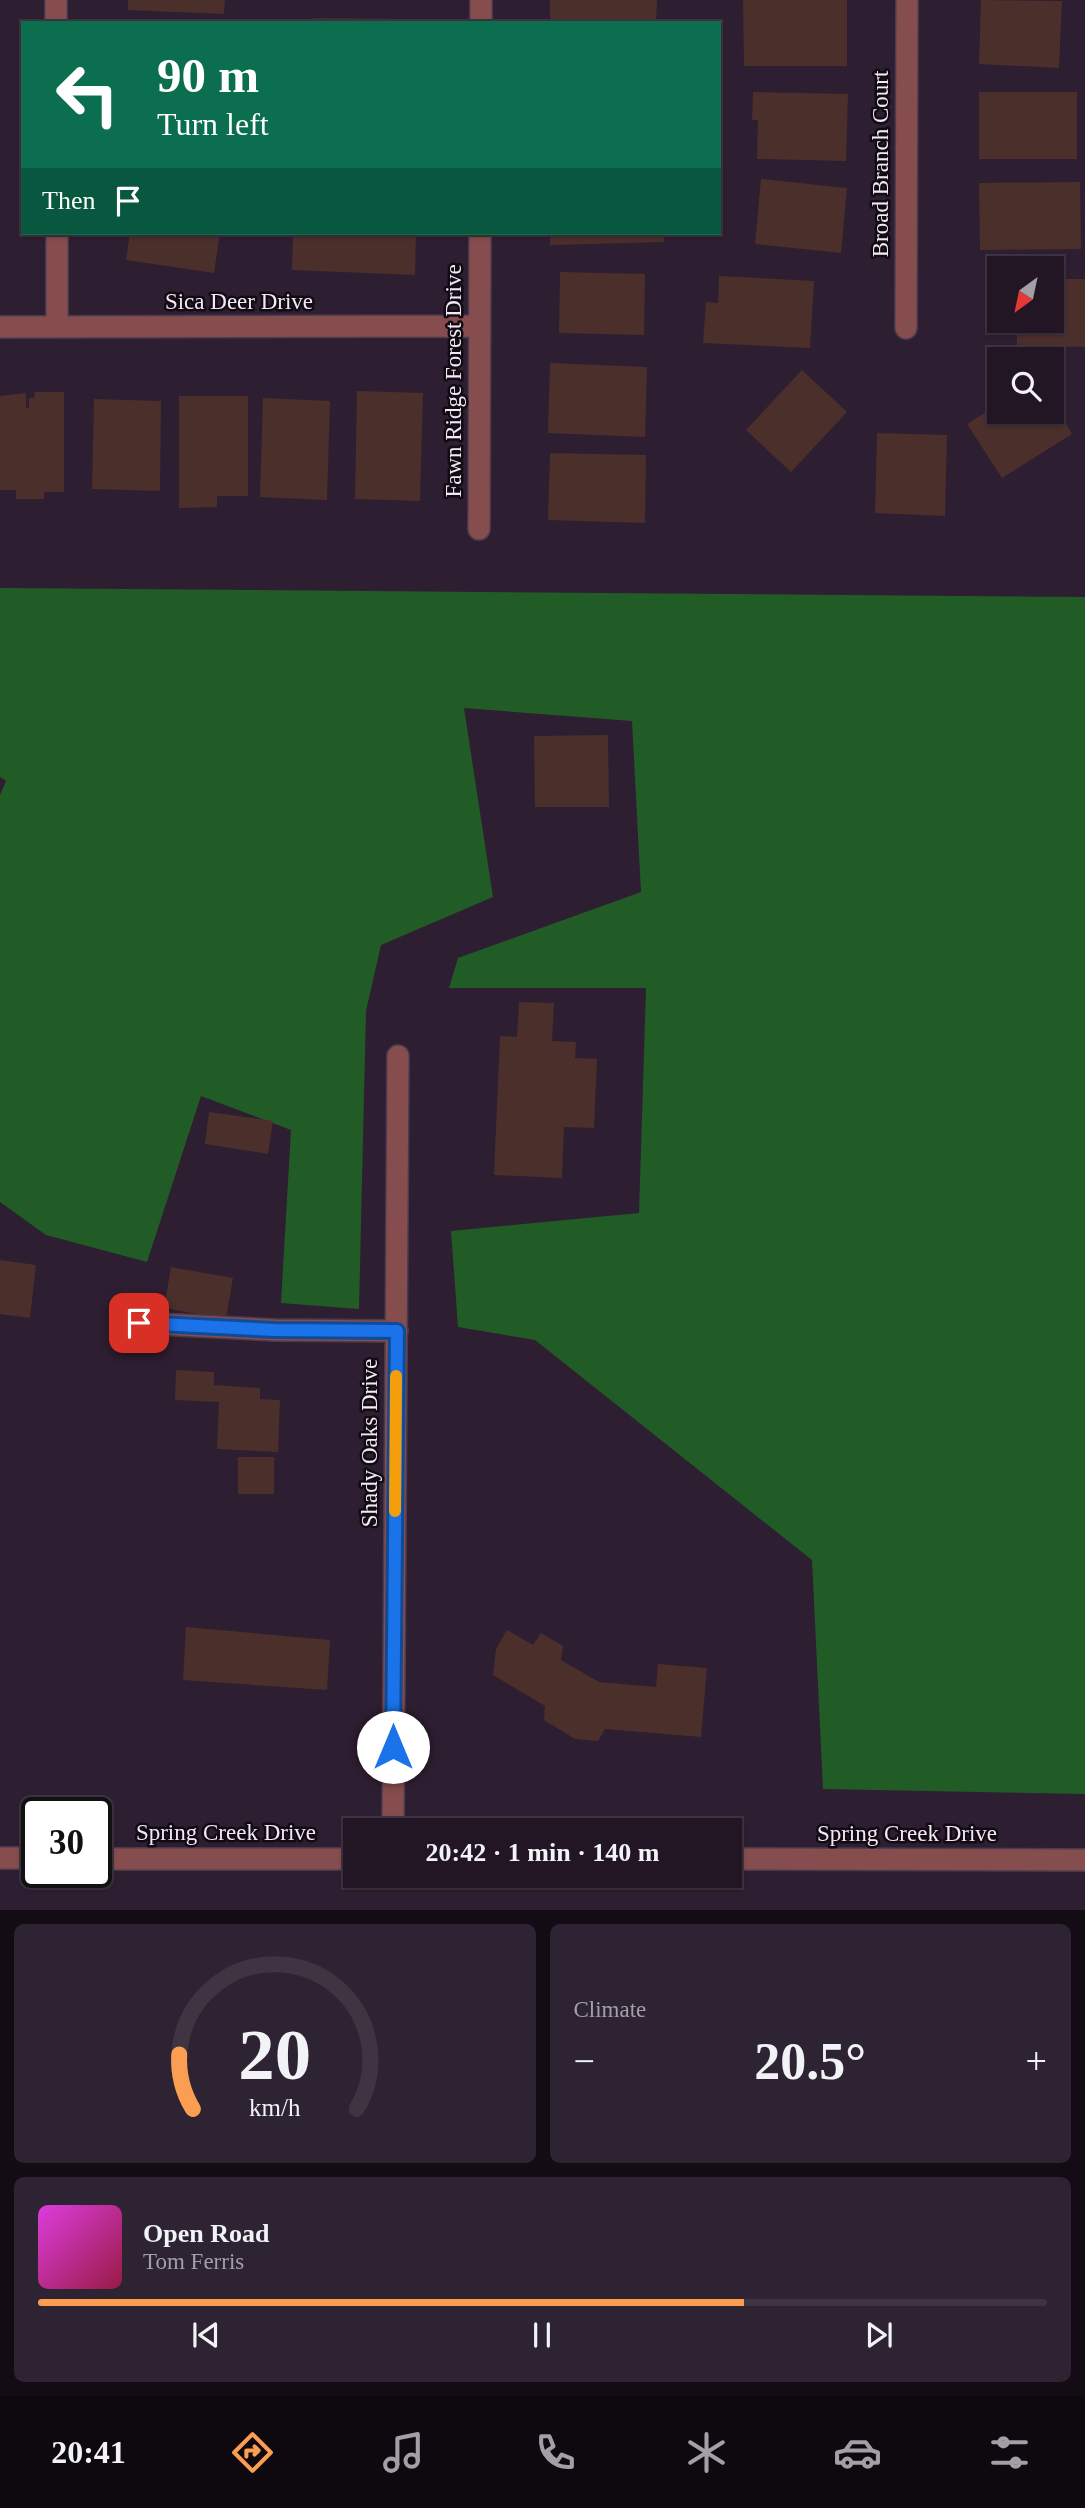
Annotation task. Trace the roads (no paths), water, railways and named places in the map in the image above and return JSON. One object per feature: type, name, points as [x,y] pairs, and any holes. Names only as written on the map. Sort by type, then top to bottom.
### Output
[{"type":"street","points":[[56,0],[56,21]]},
{"type":"street","points":[[481,0],[481,21]]},
{"type":"street","name":"Broad Branch Court","points":[[906,328],[907,0]]},
{"type":"street","points":[[57,235],[57,327]]},
{"type":"street","name":"Fawn Ridge Forest Drive","points":[[479,528],[480,235]]},
{"type":"street","name":"Sica Deer Drive","points":[[0,327],[479,326]]},
{"type":"street","name":"Shady Oaks Drive","points":[[393,1818],[398,1056]]},
{"type":"street","points":[[139,1323],[275,1330],[397,1331]]},
{"type":"street","points":[[0,1858],[21,1858]]},
{"type":"street","name":"Spring Creek Drive","points":[[112,1858],[343,1859]]},
{"type":"street","name":"Spring Creek Drive","points":[[742,1859],[1085,1860]]}]
